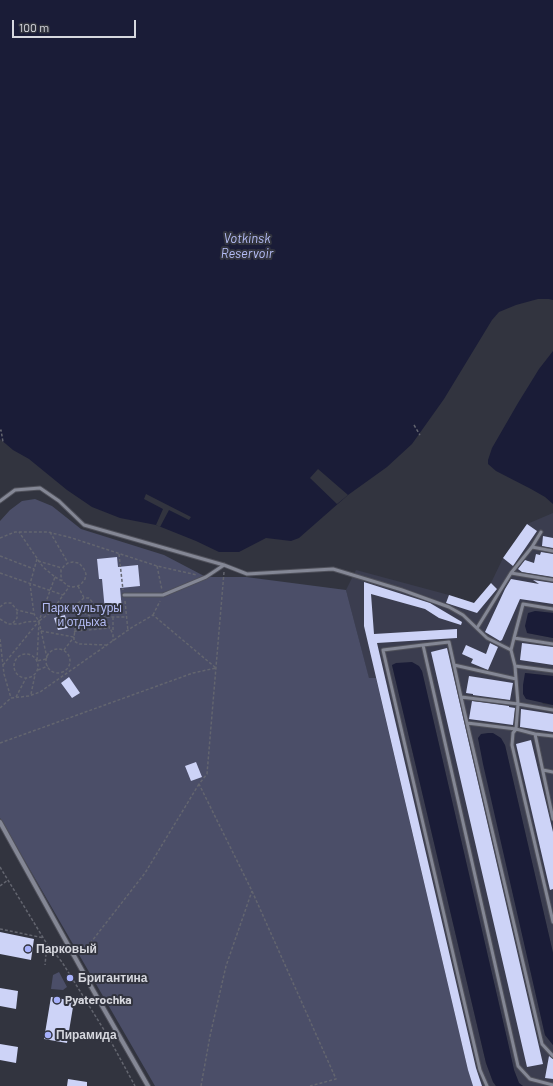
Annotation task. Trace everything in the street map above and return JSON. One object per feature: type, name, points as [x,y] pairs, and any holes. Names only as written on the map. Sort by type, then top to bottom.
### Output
[{"type":"street","points":[[0,822],[148,1086]]},
{"type":"lane","points":[[0,501],[16,490],[40,488],[59,501],[84,525],[224,565],[247,574],[333,569],[402,590],[449,607],[462,615],[487,638],[510,650]]},
{"type":"lane","points":[[477,628],[511,572],[532,547],[541,532]]},
{"type":"lane","points":[[532,547],[553,551]]},
{"type":"lane","points":[[124,595],[163,595],[206,577],[224,565]]},
{"type":"lane","points":[[511,572],[553,580]]},
{"type":"lane","points":[[553,609],[523,604],[510,650],[515,666],[518,704],[516,729],[513,733],[512,745],[553,922]]},
{"type":"lane","points":[[514,638],[553,644]]},
{"type":"lane","points":[[487,1086],[480,1070],[461,991],[383,650],[449,642],[542,1044],[553,1056]]},
{"type":"lane","points":[[423,645],[518,1066],[530,1079],[553,1085]]},
{"type":"lane","points":[[454,665],[516,679]]},
{"type":"lane","points":[[515,666],[553,671]]},
{"type":"lane","points":[[461,697],[553,710]]},
{"type":"lane","points":[[467,723],[516,729],[535,734],[553,736]]},
{"type":"lane","points":[[535,734],[551,802],[553,819]]},
{"type":"lane","points":[[543,770],[553,772]]},
{"type":"path","points":[[414,425],[420,435]]},
{"type":"path","points":[[0,431],[1,430],[3,442]]},
{"type":"path","points":[[0,538],[15,532],[50,532],[157,566],[206,577]]},
{"type":"path","points":[[19,532],[42,567],[69,587],[78,586],[82,583],[86,574],[84,569],[76,562],[68,563],[62,568],[62,581]]},
{"type":"path","points":[[50,532],[68,563]]},
{"type":"path","points":[[0,556],[34,569]]},
{"type":"path","points":[[37,559],[30,584],[34,614],[39,621],[42,631],[48,666],[53,671],[62,671],[66,669],[70,660],[64,651],[58,649],[49,652],[47,658]]},
{"type":"path","points":[[38,561],[62,568]]},
{"type":"path","points":[[76,960],[145,873],[206,774],[224,565]]},
{"type":"path","points":[[0,574],[64,595]]},
{"type":"path","points":[[38,670],[39,621],[55,577]]},
{"type":"path","points":[[78,586],[84,598]]},
{"type":"path","points":[[3,665],[39,621],[51,612],[69,587]]},
{"type":"path","points":[[108,645],[79,644],[74,641],[79,601],[84,598],[91,599],[104,617],[113,634]]},
{"type":"path","points":[[0,607],[6,603],[11,603],[17,610],[34,614]]},
{"type":"path","points":[[87,613],[93,610],[94,605]]},
{"type":"path","points":[[78,608],[81,612],[87,613],[98,620]]},
{"type":"path","points":[[12,624],[15,623],[17,618],[17,610]]},
{"type":"path","points":[[0,708],[11,698],[40,692],[153,615],[216,668]]},
{"type":"path","points":[[113,616],[113,641]]},
{"type":"path","points":[[81,631],[90,622],[104,617],[126,617]]},
{"type":"path","points":[[0,619],[5,623],[12,624],[39,621]]},
{"type":"path","points":[[74,632],[110,628]]},
{"type":"path","points":[[42,631],[74,637]]},
{"type":"path","points":[[64,651],[74,637]]},
{"type":"path","points":[[0,639],[1,655],[11,698]]},
{"type":"path","points":[[12,654],[18,658]]},
{"type":"path","points":[[37,661],[31,656],[26,654],[22,655],[18,658],[14,665],[16,672],[21,677],[26,678],[31,677],[38,670],[48,666]]},
{"type":"path","points":[[37,661],[47,658]]},
{"type":"path","points":[[0,743],[193,673],[216,668]]},
{"type":"path","points":[[31,695],[35,674]]},
{"type":"path","points":[[16,698],[26,678]]},
{"type":"path","points":[[199,784],[252,891],[336,1080],[310,1086]]},
{"type":"path","points":[[0,867],[44,938],[62,962],[109,1038],[135,1086]]},
{"type":"path","points":[[0,886],[8,880]]},
{"type":"path","points":[[201,1086],[210,1036],[226,966],[252,891]]},
{"type":"path","points":[[0,929],[44,938]]},
{"type":"path","points":[[45,964],[48,944]]},
{"type":"shaded area","points":[[553,513],[553,613],[535,611],[527,633],[553,638],[553,676],[525,673],[543,704],[553,705],[553,953],[505,745],[478,738],[545,1035],[553,1045],[553,1086],[523,1086],[519,1083],[514,1070],[422,671],[392,665],[486,1063],[496,1086],[473,1086],[376,678],[369,679],[346,590],[356,570],[474,603],[491,583],[503,558],[527,524]]},
{"type":"green space","name":"Парк культуры и отдыха","points":[[35,499],[52,506],[81,529],[164,555],[206,577],[246,577],[346,590],[369,678],[376,678],[473,1086],[155,1086],[0,818],[0,521],[10,510],[22,501]]},
{"type":"green space","points":[[59,972],[67,987],[63,990],[51,989],[53,975]]},
{"type":"water","name":"Votkinsk Reservoir","points":[[0,0],[553,0],[553,300],[538,299],[516,305],[499,312],[492,320],[444,399],[412,444],[387,467],[348,495],[299,538],[291,541],[266,538],[239,552],[219,552],[156,525],[120,518],[92,507],[0,439]]},
{"type":"water","points":[[553,351],[553,504],[545,497],[496,471],[488,464],[488,460],[492,448],[518,403],[539,369]]},
{"type":"water","points":[[535,611],[553,613],[553,638],[527,633],[525,626],[528,613]]},
{"type":"water","points":[[412,662],[419,666],[422,671],[514,1070],[519,1083],[523,1086],[496,1086],[486,1063],[392,665],[396,663]]},
{"type":"water","points":[[525,673],[553,676],[553,705],[526,699],[523,694]]},
{"type":"water","points":[[493,733],[501,738],[505,745],[553,953],[553,1045],[545,1035],[483,764],[478,738],[481,734]]},
{"type":"pier","points":[[318,469],[348,495],[337,504],[310,478]]},
{"type":"pier","points":[[146,494],[191,517],[189,520],[169,510],[160,527],[156,525],[163,509],[144,499]]},
{"type":"building","points":[[527,524],[537,531],[513,566],[503,558]]},
{"type":"building","points":[[543,536],[553,538],[553,548],[542,546]]},
{"type":"building","points":[[541,552],[553,554],[553,577],[522,572],[518,569],[525,560],[534,563],[536,554],[540,555]]},
{"type":"building","points":[[117,557],[118,567],[138,565],[140,586],[120,588],[122,610],[105,611],[102,579],[99,579],[97,559]]},
{"type":"building","points":[[511,579],[539,584],[533,580],[553,583],[553,604],[520,599],[502,640],[500,641],[485,632]]},
{"type":"building","points":[[364,582],[430,603],[462,622],[461,625],[439,618],[425,609],[371,594],[374,634],[457,629],[457,638],[377,643],[476,1068],[482,1086],[473,1086],[468,1070],[364,626]]},
{"type":"building","points":[[491,583],[497,589],[477,613],[446,603],[449,595],[474,603]]},
{"type":"building","points":[[65,615],[68,628],[58,630],[54,618]]},
{"type":"building","points":[[490,643],[498,647],[488,670],[471,663],[473,659],[462,654],[466,645],[486,654]]},
{"type":"building","points":[[522,643],[553,647],[553,665],[520,660]]},
{"type":"building","points":[[447,648],[543,1064],[527,1067],[431,652]]},
{"type":"building","points":[[469,676],[513,683],[510,700],[466,693]]},
{"type":"building","points":[[69,677],[80,693],[72,698],[61,683]]},
{"type":"building","points":[[472,701],[515,708],[513,725],[469,719]]},
{"type":"building","points":[[521,709],[553,714],[553,732],[520,727]]},
{"type":"building","points":[[531,740],[553,832],[553,889],[550,890],[516,744]]},
{"type":"building","points":[[196,762],[202,777],[191,781],[185,766]]},
{"type":"building","points":[[0,932],[34,939],[31,960],[0,954]]},
{"type":"building","points":[[0,988],[18,991],[16,1009],[0,1006]]},
{"type":"building","points":[[51,997],[74,1001],[67,1043],[44,1039]]},
{"type":"building","points":[[0,1044],[18,1047],[16,1063],[0,1060]]},
{"type":"building","points":[[549,1056],[553,1059],[553,1079],[545,1078]]},
{"type":"building","points":[[68,1079],[87,1082],[87,1086],[67,1086]]},
{"type":"place","name":"Парковый","points":[[28,949]]},
{"type":"place","name":"Бригантина","points":[[70,978]]},
{"type":"place","name":"Pyaterochka","points":[[57,1000]]},
{"type":"place","name":"Пирамида","points":[[48,1035]]}]
